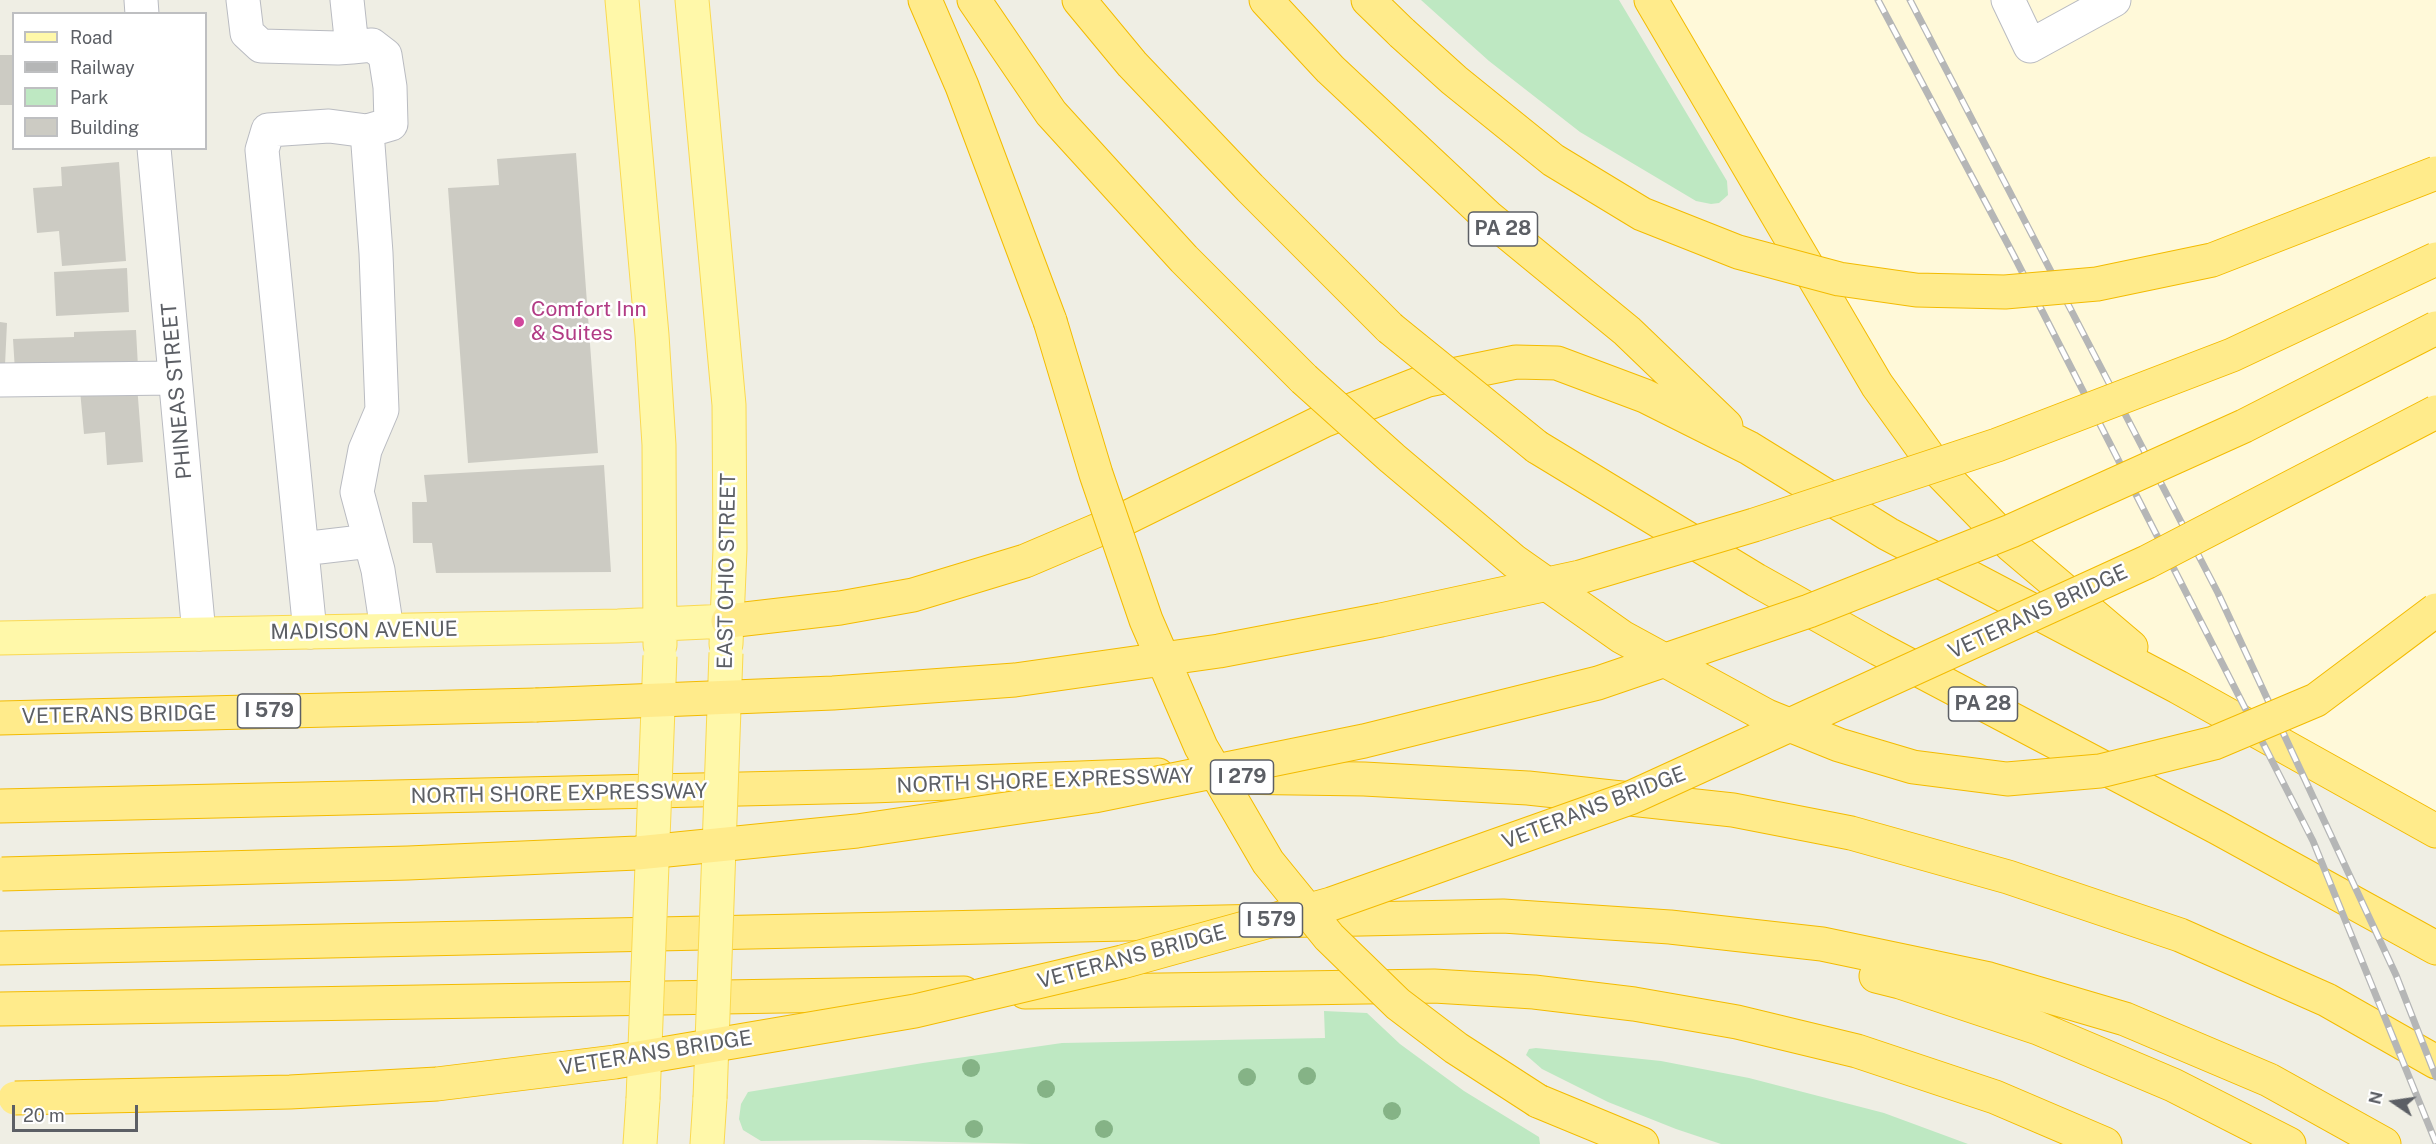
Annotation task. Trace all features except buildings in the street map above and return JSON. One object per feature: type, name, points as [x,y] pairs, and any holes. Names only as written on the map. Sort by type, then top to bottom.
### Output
[{"type":"highway","points":[[925,0],[962,86],[1050,321],[1096,474],[1146,620],[1201,747],[1268,862],[1329,937],[1398,1004],[1456,1048],[1538,1101],[1642,1144]]},
{"type":"highway","points":[[974,0],[1051,112],[1184,259],[1304,379],[1392,458],[1514,561],[1622,637],[1767,716],[1839,745],[1913,767],[2007,778],[2100,771],[2214,743],[2316,700],[2436,610]]},
{"type":"highway","name":"PA 28","points":[[1079,0],[1132,64],[1250,188],[1390,328],[1537,447],[1756,580],[1879,649],[2218,828],[2436,948]]},
{"type":"highway","name":"PA 28","points":[[1266,0],[1330,69],[1488,217],[1627,331],[1749,448],[1888,534],[2178,687],[2436,831]]},
{"type":"highway","points":[[1368,0],[1454,80],[1553,159],[1642,214],[1738,252],[1839,279],[1916,290],[2005,292],[2097,284],[2212,260],[2436,173]]},
{"type":"highway","points":[[1651,0],[1877,385],[1939,471],[2012,546],[2178,687]]},
{"type":"highway","name":"VETERANS BRIDGE","points":[[1,718],[619,703],[844,692],[1015,680],[1219,651],[1381,620],[1580,577],[1754,525],[1997,445],[2232,355],[2436,259]]},
{"type":"highway","points":[[1,874],[408,863],[637,853],[857,831],[1094,796],[1364,741],[1598,682],[1809,611],[2011,531],[2223,436],[2436,328]]},
{"type":"highway","points":[[727,637],[840,608],[913,595],[1025,561],[1126,518],[1323,422],[1428,380],[1516,362],[1557,363],[1568,367],[1645,396],[1749,448]]},
{"type":"highway","name":"VETERANS BRIDGE","points":[[7,1098],[290,1092],[438,1084],[615,1062],[915,1011],[1122,962],[1331,904],[1630,798],[2147,562],[2436,412]]},
{"type":"highway","name":"NORTH SHORE EXPRESSWAY","points":[[0,806],[872,786],[1129,775],[1364,779],[1528,788],[1733,810],[1851,833],[2008,877],[2180,935],[2327,1000],[2436,1062]]},
{"type":"highway","points":[[0,948],[1503,916],[1670,927],[1822,944],[1989,979],[2126,1019],[2269,1080],[2384,1144]]},
{"type":"highway","points":[[1670,927],[1900,982],[2038,1028],[2173,1084],[2289,1144]]},
{"type":"highway","points":[[0,1009],[1434,987],[1534,992],[1634,1004],[1737,1022],[1857,1051],[1995,1097],[2105,1144]]},
{"type":"main road","points":[[622,0],[650,312],[659,445],[660,640],[640,1144]]},
{"type":"main road","name":"EAST OHIO STREET","points":[[692,0],[729,405],[730,549],[707,1144]]},
{"type":"main road","name":"MADISON AVENUE","points":[[0,638],[387,630],[660,640],[727,637]]},
{"type":"street","points":[[243,0],[247,33],[261,46],[338,48],[372,45],[386,56],[390,87],[391,124],[367,131],[329,126],[268,130],[262,150],[310,632]]},
{"type":"street","points":[[347,0],[352,46]]},
{"type":"street","points":[[2008,0],[2030,46],[2114,0]]},
{"type":"street","points":[[367,131],[376,253],[382,410],[364,450],[357,492],[378,570],[387,630]]},
{"type":"street","name":"PHINEAS STREET","points":[[154,150],[199,634]]},
{"type":"street","points":[[0,380],[175,378]]},
{"type":"street","points":[[302,549],[370,541]]},
{"type":"shaded area","points":[[1651,0],[2436,0],[2436,831],[2178,687],[1939,471]]},
{"type":"green space","points":[[1421,0],[1619,0],[1727,181],[1728,195],[1719,203],[1696,201],[1580,132],[1489,61]]},
{"type":"green space","points":[[1324,1011],[1367,1013],[1400,1044],[1464,1091],[1539,1137],[1540,1144],[1032,1144],[865,1140],[761,1141],[743,1130],[739,1119],[741,1104],[748,1092],[1062,1043],[1325,1038]]},
{"type":"green space","points":[[1529,1049],[1661,1061],[1749,1078],[1884,1113],[1968,1144],[1721,1144],[1608,1102],[1542,1069],[1526,1055]]},
{"type":"railway","points":[[1878,0],[2012,252],[2313,841],[2436,1143]]},
{"type":"railway","points":[[1910,0],[2218,593],[2396,975],[2436,1077]]},
{"type":"place","name":"Comfort Inn & Suites","points":[[519,322]]}]
